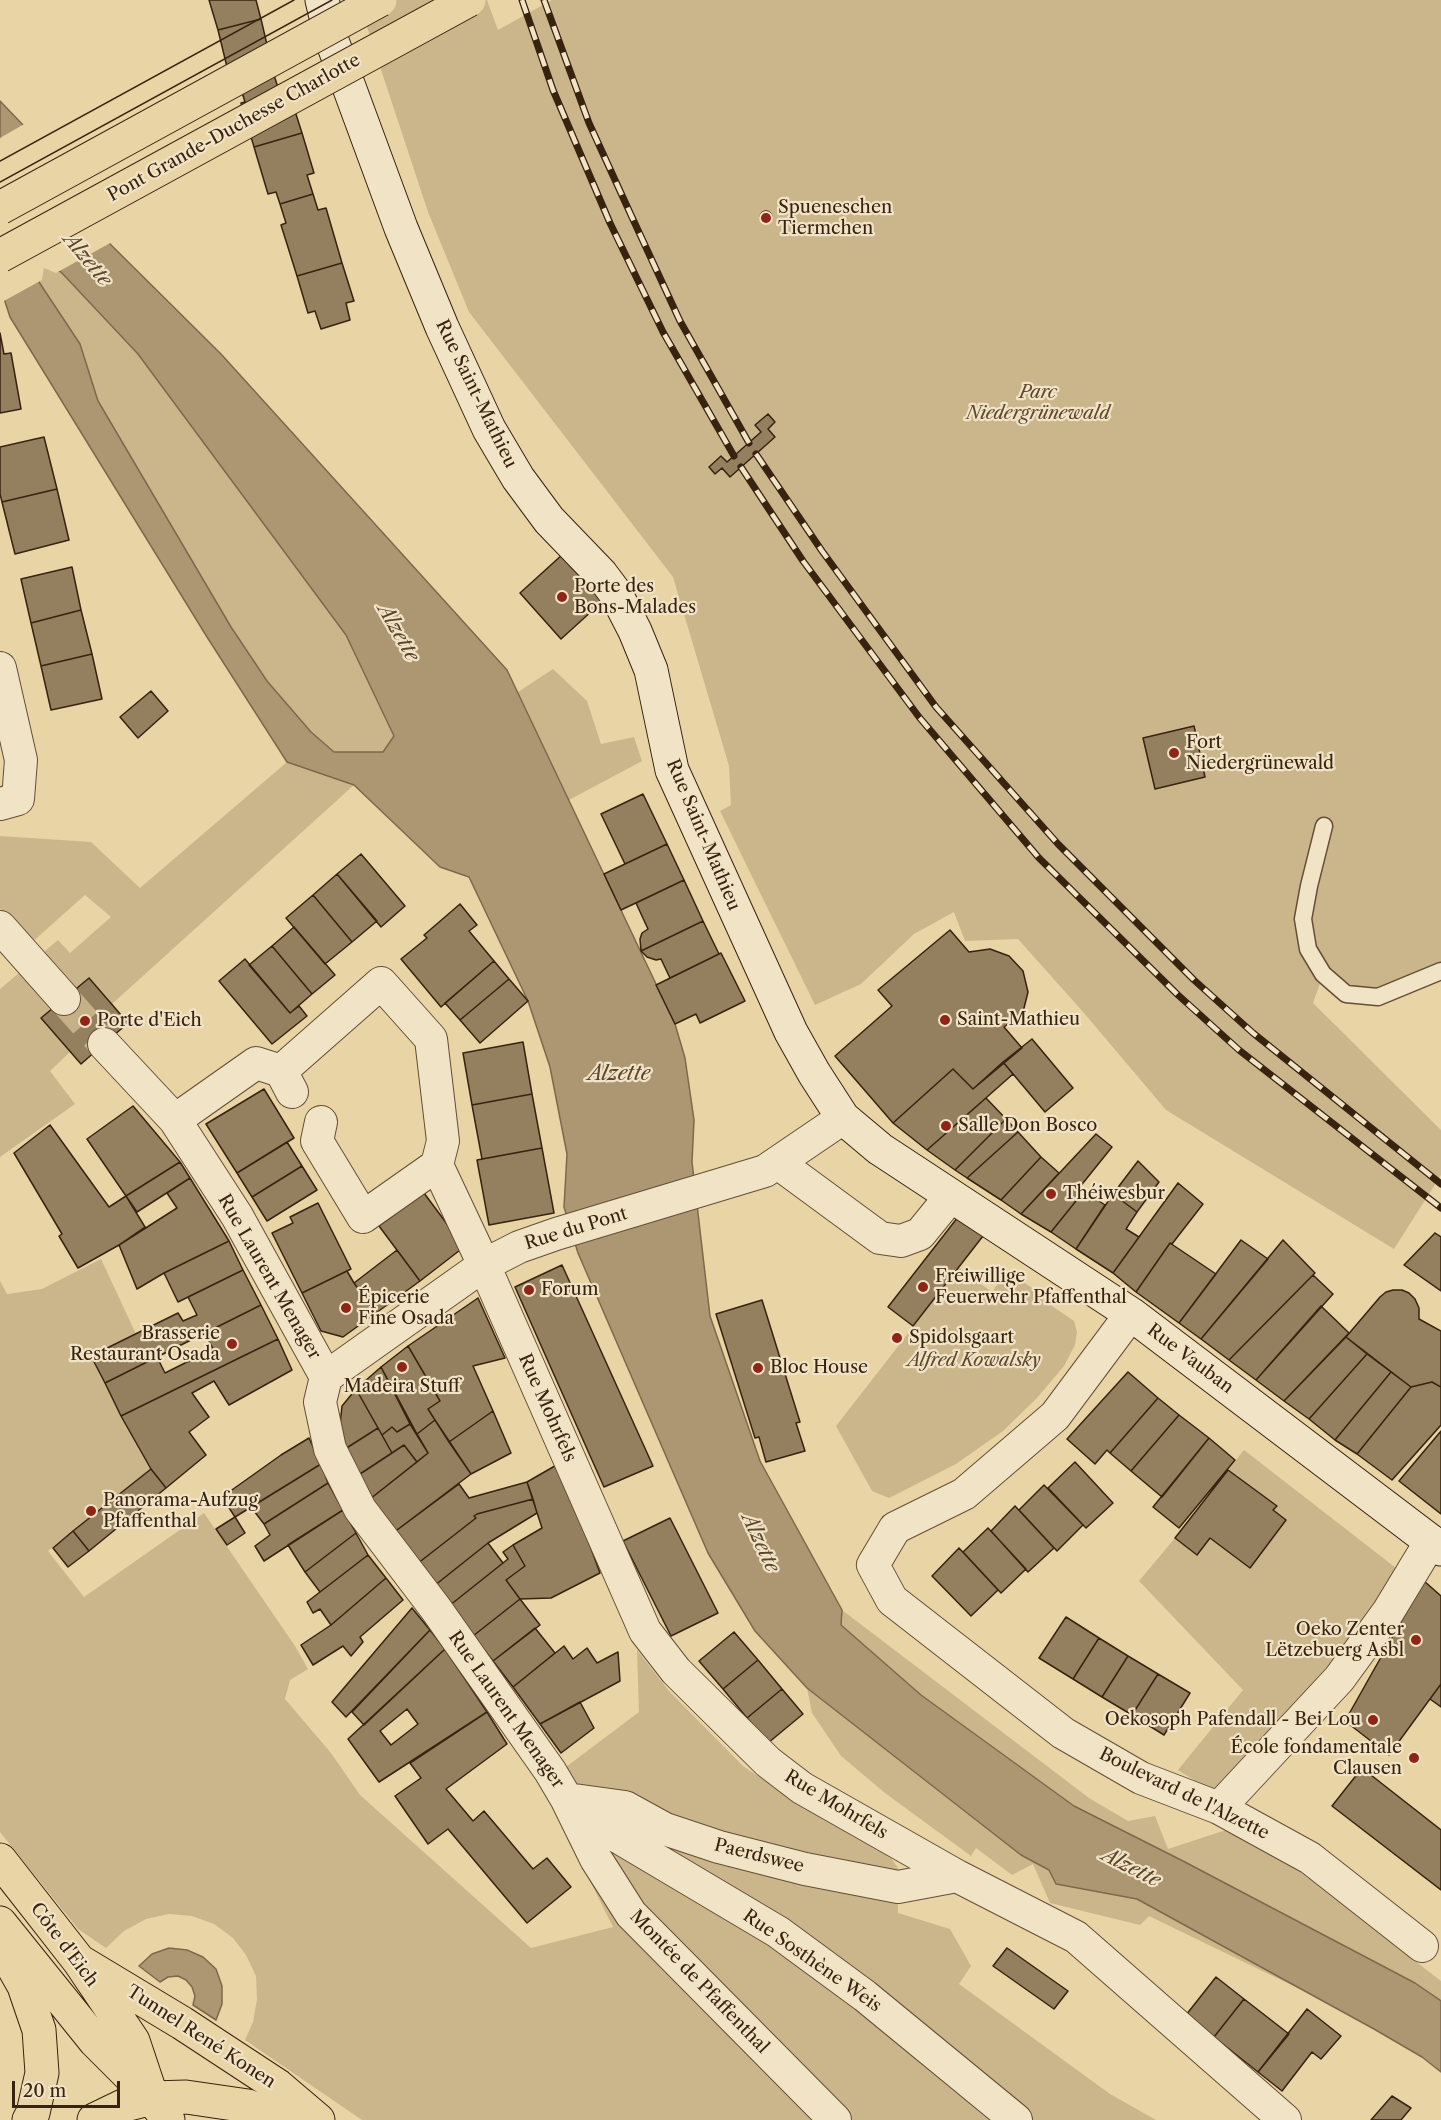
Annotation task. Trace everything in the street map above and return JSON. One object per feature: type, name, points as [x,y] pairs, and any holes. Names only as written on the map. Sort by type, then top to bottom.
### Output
[{"type":"main road","name":"Rue Saint-Mathieu","points":[[322,0],[331,38],[401,228],[442,327],[489,429],[518,478],[549,520],[601,574],[616,594],[651,670],[672,770],[792,1032],[814,1073],[843,1118]]},
{"type":"main road","points":[[0,208],[380,0]]},
{"type":"main road","name":"Pont Grande-Duchesse Charlotte","points":[[0,256],[469,0]]},
{"type":"main road","name":"Rue Vauban","points":[[843,1118],[880,1149],[1131,1314],[1436,1545]]},
{"type":"main road","name":"Côte d'Eich","points":[[0,1860],[79,1961],[133,2041],[160,2109]]},
{"type":"main road","name":"Côte d'Eich","points":[[0,1923],[95,2041],[160,2109]]},
{"type":"main road","points":[[0,1945],[24,1986],[39,2030],[42,2073],[33,2113],[29,2120]]},
{"type":"main road","name":"Tunnel René Konen","points":[[79,1961],[182,2023],[278,2086],[318,2120]]},
{"type":"main road","name":"Tunnel René Konen","points":[[94,2120],[125,2105],[160,2109],[186,2097],[248,2106],[276,2120]]},
{"type":"street","points":[[0,668],[21,760],[18,799],[0,804]]},
{"type":"street","points":[[0,927],[64,999]]},
{"type":"street","points":[[175,1120],[256,1064],[286,1081],[381,983],[431,1039],[443,1141],[437,1165],[363,1217],[317,1141],[321,1122]]},
{"type":"street","name":"Rue Laurent Menager","points":[[104,1044],[175,1120],[237,1216],[323,1389],[330,1449],[360,1509],[436,1609],[550,1771],[566,1798]]},
{"type":"street","name":"Rue du Pont","points":[[323,1389],[484,1265],[519,1247],[569,1230],[765,1171],[843,1118]]},
{"type":"street","points":[[778,1163],[880,1238],[901,1241],[920,1234],[951,1196]]},
{"type":"street","name":"Rue Mohrfels","points":[[437,1165],[484,1265],[645,1631],[676,1671],[768,1762],[802,1788],[957,1876],[1076,1937],[1285,2120]]},
{"type":"street","name":"Boulevard de l'Alzette","points":[[1131,1314],[1055,1416],[964,1494],[895,1528],[873,1565],[892,1600],[1063,1733],[1142,1778],[1219,1808],[1310,1858],[1422,1946]]},
{"type":"street","points":[[1219,1808],[1339,1679],[1436,1545]]},
{"type":"street","name":"Paerdswee","points":[[566,1798],[625,1807],[665,1829],[719,1847],[806,1869],[875,1883],[898,1887],[957,1876]]},
{"type":"street","name":"Montée de Pfaffenthal","points":[[566,1798],[596,1858],[630,1914],[835,2120]]},
{"type":"street","name":"Rue Sosthène Weis","points":[[566,1798],[613,1834],[778,1932],[865,1996],[1016,2120]]},
{"type":"lane","points":[[1324,826],[1303,919],[1308,949],[1323,974],[1346,994],[1378,997],[1441,971]]},
{"type":"green space","name":"Parc Niedergrünewald","points":[[358,0],[487,0],[498,30],[552,0],[1441,0],[1441,971],[1378,997],[1346,994],[1323,975],[1313,1003],[1441,1130],[1441,1175],[1394,1249],[1166,1110],[1018,939],[965,941],[954,912],[914,934],[861,984],[815,1005],[720,811],[731,805],[729,766],[673,577],[469,312],[428,212]]},
{"type":"green space","points":[[42,263],[61,272],[138,354],[346,635],[394,736],[383,752],[334,752],[311,732],[267,681],[231,627],[98,401],[80,344],[39,282]]},
{"type":"green space","points":[[553,669],[587,701],[601,744],[634,737],[642,761],[569,800],[518,692]]},
{"type":"green space","points":[[287,762],[354,785],[112,1004],[89,978],[42,1018],[70,1052],[50,1071],[75,1104],[0,1157],[0,989],[58,940],[70,953],[111,917],[85,895],[30,944],[0,908],[0,836],[91,842],[140,888]]},
{"type":"green space","points":[[101,1259],[136,1334],[92,1356],[151,1469],[48,1551],[84,1597],[204,1513],[295,1646],[308,1669],[290,1680],[285,1699],[331,1753],[360,1795],[531,1948],[613,1927],[542,1785],[639,1712],[637,1650],[669,1691],[743,1766],[796,1802],[891,1858],[898,1868],[898,1913],[950,1929],[971,1966],[959,1984],[1110,2094],[1156,2120],[362,2120],[245,2040],[253,2022],[257,2000],[256,1976],[246,1955],[233,1938],[214,1924],[192,1916],[169,1914],[146,1919],[124,1931],[106,1948],[78,1929],[0,1832],[0,1281],[7,1294],[42,1289]]},
{"type":"green space","name":"Alfred Kowalsky","points":[[959,1268],[992,1292],[1007,1271],[1035,1290],[1033,1293],[1074,1321],[1077,1332],[1075,1345],[1064,1366],[1037,1398],[1003,1431],[956,1464],[889,1498],[872,1491],[836,1426]]},
{"type":"green space","points":[[1244,1450],[1396,1568],[1387,1595],[1376,1615],[1213,1792],[1178,1770],[1243,1690],[1139,1581],[1175,1538],[1196,1555],[1210,1538],[1250,1568],[1286,1520],[1273,1510],[1276,1506],[1228,1470]]},
{"type":"green space","points":[[842,1610],[1089,1798],[1128,1821],[1155,1816],[1168,1849],[1226,1830],[1299,1871],[1441,1981],[1441,2001],[1415,1983],[1074,1806],[921,1695],[841,1625]]},
{"type":"green space","points":[[807,1688],[1021,1855],[1049,1870],[1056,1883],[1137,1898],[1316,1997],[1149,1916],[1140,1925],[1050,1903],[1033,1864],[1012,1875],[976,1848],[971,1856],[885,1793],[841,1756],[812,1713]]},
{"type":"water","name":"Alzette","points":[[0,101],[24,126],[101,235],[221,354],[507,670],[675,1024],[685,1058],[694,1120],[692,1162],[710,1316],[760,1461],[842,1610],[841,1625],[921,1695],[1074,1806],[1415,1983],[1441,2001],[1441,2072],[1422,2057],[1374,2029],[1137,1899],[1056,1884],[1049,1870],[1021,1855],[807,1688],[755,1631],[708,1553],[578,1253],[564,1207],[567,1154],[550,1067],[528,1001],[469,877],[440,867],[354,785],[287,762],[207,637],[10,317],[0,286]],"holes":[[[42,264],[61,272],[138,354],[346,635],[394,736],[383,752],[334,752],[311,732],[267,681],[231,627],[98,401],[80,344],[39,282]]]},
{"type":"water","points":[[169,1948],[187,1950],[203,1957],[216,1969],[222,1986],[222,2004],[216,2020],[193,2005],[195,1996],[186,1980],[178,1976],[168,1977],[160,1982],[139,1966],[152,1954]]},
{"type":"pier","points":[[26,123],[103,233],[112,242],[56,273],[44,268],[42,280],[2,302],[0,295],[0,138]]},
{"type":"building","points":[[209,0],[256,0],[261,19],[218,30]]},
{"type":"building","points":[[261,19],[274,75],[227,67],[218,30]]},
{"type":"building","points":[[274,75],[279,91],[288,89],[302,133],[254,147],[241,103],[245,102],[240,86]]},
{"type":"building","points":[[302,133],[314,173],[307,175],[313,194],[280,204],[276,192],[268,194],[254,147]]},
{"type":"building","points":[[313,194],[318,210],[326,208],[342,263],[297,276],[281,225],[286,223],[280,204]]},
{"type":"building","name":"Spueneschen Tiermchen","points":[[768,211],[771,212],[771,222],[764,223],[761,222],[760,215],[761,212]]},
{"type":"building","points":[[342,263],[354,301],[346,303],[350,320],[321,329],[315,311],[308,313],[297,276]]},
{"type":"building","points":[[0,333],[4,354],[11,353],[21,409],[0,413]]},
{"type":"building","points":[[768,414],[775,422],[768,429],[775,437],[730,477],[722,468],[715,474],[709,467],[721,456],[727,462],[761,432],[755,425]]},
{"type":"building","points":[[44,437],[57,489],[2,502],[0,447]]},
{"type":"building","points":[[57,489],[69,540],[15,554],[2,502]]},
{"type":"building","name":"Porte des Bons-Malades","points":[[563,554],[604,600],[561,639],[520,593]]},
{"type":"building","points":[[72,567],[81,610],[31,623],[21,579]]},
{"type":"building","points":[[81,610],[92,654],[41,666],[31,623]]},
{"type":"building","points":[[92,654],[102,699],[51,710],[41,666]]},
{"type":"building","points":[[151,691],[168,711],[138,738],[120,717]]},
{"type":"building","name":"Fort Niedergrünewald","points":[[1194,726],[1205,777],[1155,789],[1143,738]]},
{"type":"building","points":[[643,794],[667,844],[625,864],[601,814]]},
{"type":"building","points":[[667,844],[684,880],[621,910],[604,874]]},
{"type":"building","points":[[361,854],[405,906],[381,927],[337,874]]},
{"type":"building","points":[[337,874],[377,921],[352,942],[313,895]]},
{"type":"building","points":[[684,880],[703,921],[641,951],[640,939],[642,933],[648,929],[636,903]]},
{"type":"building","points":[[313,895],[352,942],[325,964],[286,918]]},
{"type":"building","points":[[460,904],[477,925],[469,931],[494,961],[441,1007],[401,959],[427,938],[424,935]]},
{"type":"building","points":[[703,921],[719,954],[670,978],[661,959],[647,957],[641,951]]},
{"type":"building","points":[[294,927],[335,975],[312,994],[272,946]]},
{"type":"building","name":"Saint-Mathieu","points":[[950,930],[969,952],[990,949],[1009,956],[1023,971],[1028,992],[1023,1012],[1004,1027],[1022,1048],[973,1089],[953,1069],[893,1123],[835,1056],[892,1006],[878,990]]},
{"type":"building","points":[[272,946],[312,994],[290,1013],[249,965]]},
{"type":"building","points":[[721,953],[745,1001],[700,1023],[696,1014],[675,1024],[656,985]]},
{"type":"building","points":[[245,959],[290,1013],[299,1006],[307,1016],[272,1044],[219,981]]},
{"type":"building","points":[[494,961],[509,979],[460,1020],[445,1003]]},
{"type":"building","name":"Porte d'Eich","points":[[89,978],[128,1023],[81,1064],[41,1018]]},
{"type":"building","points":[[509,979],[528,1001],[480,1043],[460,1020]]},
{"type":"building","points":[[1032,1039],[1073,1088],[1045,1112],[1003,1062]]},
{"type":"building","points":[[523,1042],[532,1094],[472,1105],[463,1053]]},
{"type":"building","points":[[1003,1062],[1013,1074],[927,1150],[893,1123],[953,1069],[973,1089]]},
{"type":"building","points":[[264,1089],[294,1138],[237,1173],[206,1124]]},
{"type":"building","points":[[532,1094],[542,1148],[482,1159],[472,1105]]},
{"type":"building","points":[[986,1098],[1006,1119],[955,1170],[927,1150]]},
{"type":"building","points":[[133,1106],[180,1162],[126,1196],[87,1139]]},
{"type":"building","points":[[1006,1119],[1018,1132],[967,1178],[955,1170]]},
{"type":"building","points":[[50,1125],[109,1207],[126,1196],[145,1227],[78,1268],[59,1236],[62,1234],[14,1153]]},
{"type":"building","points":[[1018,1132],[1041,1157],[1001,1200],[967,1178]]},
{"type":"building","points":[[1096,1134],[1112,1147],[1079,1188],[1084,1191],[1051,1232],[1021,1214]]},
{"type":"building","points":[[287,1142],[302,1166],[252,1197],[237,1173]]},
{"type":"building","points":[[542,1148],[554,1213],[489,1225],[477,1160]]},
{"type":"building","points":[[1041,1157],[1059,1173],[1021,1214],[1001,1200]]},
{"type":"building","points":[[1138,1161],[1159,1182],[1137,1212],[1113,1194]]},
{"type":"building","points":[[180,1162],[190,1178],[137,1212],[126,1196]]},
{"type":"building","points":[[302,1166],[317,1190],[267,1221],[252,1197]]},
{"type":"building","points":[[190,1178],[229,1241],[137,1289],[119,1245],[177,1208],[167,1193]]},
{"type":"building","points":[[1178,1183],[1203,1204],[1172,1244],[1170,1243],[1136,1292],[1113,1273]]},
{"type":"building","points":[[1084,1191],[1105,1205],[1076,1249],[1051,1232]]},
{"type":"building","points":[[424,1193],[464,1247],[420,1281],[379,1226]]},
{"type":"building","points":[[1113,1194],[1137,1212],[1126,1229],[1139,1237],[1113,1273],[1076,1249]]},
{"type":"building","points":[[318,1203],[351,1269],[302,1293],[272,1233],[293,1223],[290,1217]]},
{"type":"building","name":"Freiwillige Feuerwehr Pfaffenthal","points":[[958,1217],[983,1236],[913,1326],[888,1307]]},
{"type":"building","points":[[1435,1233],[1441,1237],[1441,1291],[1404,1265]]},
{"type":"building","points":[[1241,1240],[1268,1259],[1201,1339],[1179,1323]]},
{"type":"building","points":[[1283,1240],[1315,1273],[1229,1360],[1201,1339]]},
{"type":"building","points":[[229,1241],[243,1270],[178,1302],[164,1273]]},
{"type":"building","points":[[1170,1243],[1216,1274],[1179,1323],[1136,1292]]},
{"type":"building","points":[[397,1250],[420,1281],[376,1313],[354,1283]]},
{"type":"building","points":[[562,1265],[653,1466],[604,1487],[515,1287]]},
{"type":"building","points":[[243,1270],[261,1305],[105,1383],[91,1356],[178,1313],[183,1321],[197,1315],[188,1297]]},
{"type":"building","points":[[347,1271],[376,1313],[343,1337],[321,1331],[302,1293]]},
{"type":"building","points":[[1313,1275],[1333,1294],[1256,1380],[1229,1360]]},
{"type":"building","points":[[1393,1290],[1409,1293],[1419,1308],[1419,1319],[1441,1331],[1441,1387],[1432,1382],[1411,1387],[1346,1337],[1380,1297]]},
{"type":"building","points":[[478,1298],[505,1358],[473,1366],[493,1411],[449,1442],[428,1409],[440,1401],[408,1346]]},
{"type":"building","name":"Bloc House","points":[[762,1300],[800,1422],[796,1423],[805,1451],[766,1462],[759,1437],[755,1438],[716,1314]]},
{"type":"building","points":[[261,1305],[278,1339],[121,1416],[105,1383],[157,1357],[165,1373],[213,1349],[205,1333]]},
{"type":"building","points":[[1321,1306],[1349,1333],[1284,1401],[1256,1380]]},
{"type":"building","points":[[1346,1337],[1367,1354],[1309,1419],[1284,1401]]},
{"type":"building","points":[[278,1339],[292,1370],[229,1405],[214,1381],[192,1393],[209,1417],[189,1432],[206,1455],[166,1488],[151,1469],[121,1416]]},
{"type":"building","points":[[408,1346],[440,1401],[428,1409],[435,1420],[417,1434],[381,1367]]},
{"type":"building","points":[[1367,1354],[1391,1372],[1335,1440],[1309,1419]]},
{"type":"building","points":[[381,1367],[410,1424],[397,1432],[392,1427],[382,1435],[356,1389]]},
{"type":"building","points":[[1128,1372],[1158,1398],[1110,1453],[1107,1450],[1095,1464],[1067,1439]]},
{"type":"building","points":[[1391,1372],[1411,1387],[1357,1454],[1335,1440]]},
{"type":"building","points":[[1432,1382],[1441,1387],[1441,1425],[1392,1480],[1357,1454],[1411,1387]]},
{"type":"building","points":[[356,1389],[378,1428],[345,1449],[339,1435],[342,1406]]},
{"type":"building","points":[[1158,1398],[1179,1415],[1131,1471],[1110,1453]]},
{"type":"building","points":[[493,1411],[511,1453],[471,1474],[449,1442]]},
{"type":"building","points":[[1179,1415],[1209,1438],[1162,1497],[1131,1471]]},
{"type":"building","points":[[435,1420],[471,1474],[393,1533],[370,1499],[428,1453],[417,1434]]},
{"type":"building","points":[[410,1424],[428,1453],[417,1462],[404,1445],[392,1453],[382,1435],[392,1427],[397,1432]]},
{"type":"building","points":[[378,1428],[392,1453],[357,1476],[345,1449]]},
{"type":"building","points":[[1441,1431],[1441,1514],[1399,1481]]},
{"type":"building","points":[[309,1438],[321,1464],[235,1517],[222,1497]]},
{"type":"building","points":[[1209,1438],[1235,1460],[1179,1528],[1153,1507]]},
{"type":"building","points":[[404,1445],[417,1462],[370,1499],[357,1476]]},
{"type":"building","points":[[1075,1462],[1113,1503],[1086,1528],[1048,1488]]},
{"type":"building","points":[[560,1463],[600,1573],[551,1598],[520,1599],[506,1580],[525,1566],[513,1545],[542,1528],[527,1482]]},
{"type":"building","points":[[321,1464],[328,1483],[264,1524],[251,1507]]},
{"type":"building","points":[[151,1469],[166,1488],[89,1551],[73,1531]]},
{"type":"building","points":[[1228,1470],[1277,1506],[1273,1510],[1286,1520],[1250,1568],[1210,1538],[1197,1555],[1175,1538]]},
{"type":"building","points":[[527,1482],[533,1499],[477,1514],[474,1516],[476,1518],[417,1564],[393,1533],[459,1484],[469,1498]]},
{"type":"building","points":[[328,1483],[343,1510],[264,1561],[255,1546],[270,1535],[264,1524]]},
{"type":"building","points":[[1044,1485],[1083,1525],[1057,1551],[1019,1510]]},
{"type":"building","points":[[533,1499],[537,1513],[488,1543],[434,1586],[417,1564],[476,1518],[474,1516],[477,1514]]},
{"type":"building","points":[[1015,1506],[1054,1548],[1028,1572],[991,1531]]},
{"type":"building","points":[[343,1510],[356,1533],[305,1572],[288,1545]]},
{"type":"building","points":[[235,1517],[245,1533],[227,1545],[216,1529]]},
{"type":"building","points":[[670,1518],[718,1613],[671,1636],[623,1541]]},
{"type":"building","points":[[988,1528],[1026,1569],[1001,1593],[963,1552]]},
{"type":"building","points":[[73,1531],[89,1551],[68,1567],[53,1548]]},
{"type":"building","points":[[356,1533],[368,1555],[320,1592],[305,1572]]},
{"type":"building","points":[[488,1543],[503,1563],[449,1606],[434,1586]]},
{"type":"building","points":[[513,1545],[525,1566],[506,1580],[520,1599],[473,1636],[449,1606],[508,1559],[503,1552]]},
{"type":"building","points":[[959,1548],[998,1590],[971,1616],[932,1576]]},
{"type":"building","points":[[368,1555],[386,1578],[331,1625],[320,1609],[313,1613],[307,1602]]},
{"type":"building","points":[[386,1578],[403,1600],[360,1637],[363,1642],[351,1656],[343,1646],[313,1665],[301,1645],[331,1625]]},
{"type":"building","name":"Oeko Zenter Lëtzebuerg Asbl","points":[[1424,1581],[1441,1596],[1441,1684],[1389,1755],[1345,1721]]},
{"type":"building","points":[[520,1599],[540,1625],[493,1661],[473,1636]]},
{"type":"building","points":[[412,1608],[430,1630],[346,1717],[332,1702]]},
{"type":"building","points":[[1066,1617],[1099,1638],[1073,1679],[1039,1658]]},
{"type":"building","points":[[535,1628],[555,1653],[513,1687],[493,1661]]},
{"type":"building","points":[[430,1630],[445,1649],[364,1725],[352,1712]]},
{"type":"building","points":[[734,1632],[758,1660],[723,1689],[699,1661]]},
{"type":"building","points":[[1099,1638],[1128,1656],[1102,1697],[1073,1679]]},
{"type":"building","points":[[564,1646],[573,1659],[587,1648],[597,1663],[618,1652],[620,1681],[540,1724],[513,1687]]},
{"type":"building","points":[[445,1649],[487,1712],[379,1782],[348,1739]],"holes":[[[407,1709],[418,1724],[391,1745],[380,1731]]]},
{"type":"building","points":[[1128,1656],[1158,1674],[1132,1715],[1102,1697]]},
{"type":"building","points":[[758,1660],[782,1689],[747,1718],[723,1689]]},
{"type":"building","points":[[1158,1674],[1190,1693],[1164,1735],[1132,1715]]},
{"type":"building","points":[[1441,1684],[1441,1707],[1430,1699]]},
{"type":"building","points":[[782,1689],[803,1714],[768,1743],[747,1718]]},
{"type":"building","points":[[580,1702],[594,1728],[561,1753],[540,1724]]},
{"type":"building","points":[[487,1712],[507,1744],[446,1789],[473,1821],[484,1811],[533,1869],[547,1858],[571,1887],[527,1923],[448,1829],[428,1844],[395,1796],[421,1778],[410,1763]]},
{"type":"building","points":[[1362,1768],[1441,1830],[1441,1890],[1332,1806]]},
{"type":"building","points":[[1007,1948],[1068,1991],[1054,2009],[993,1966]]},
{"type":"building","points":[[1216,1977],[1244,1999],[1214,2037],[1186,2015]]},
{"type":"building","points":[[1244,1999],[1289,2034],[1258,2072],[1214,2037]]},
{"type":"building","points":[[1307,2009],[1341,2036],[1321,2059],[1312,2052],[1282,2091],[1258,2072]]},
{"type":"building","points":[[1392,2096],[1411,2108],[1401,2120],[1371,2120]]},
{"type":"tunnel","points":[[64,999],[104,1044]]},
{"type":"tram line","points":[[0,161],[294,0]]},
{"type":"tram line","points":[[0,182],[332,0]]},
{"type":"railway","points":[[522,0],[553,90],[610,223],[663,332],[734,456]]},
{"type":"railway","points":[[544,0],[589,123],[680,321],[749,443]]},
{"type":"railway","points":[[756,454],[822,551],[936,707],[1058,844],[1194,980],[1253,1033],[1441,1184]]},
{"type":"railway","points":[[741,467],[803,561],[919,717],[1039,858],[1178,995],[1239,1050],[1441,1208]]},
{"type":"place","name":"Spueneschen Tiermchen","points":[[766,218]]},
{"type":"place","name":"Porte des Bons-Malades","points":[[562,597]]},
{"type":"place","name":"Fort Niedergrünewald","points":[[1174,753]]},
{"type":"place","name":"Saint-Mathieu","points":[[945,1020]]},
{"type":"place","name":"Porte d'Eich","points":[[85,1021]]},
{"type":"place","name":"Salle Don Bosco","points":[[946,1126]]},
{"type":"place","name":"Théiwesbur","points":[[1051,1194]]},
{"type":"place","name":"Freiwillige Feuerwehr Pfaffenthal","points":[[923,1287]]},
{"type":"place","name":"Forum","points":[[529,1290]]},
{"type":"place","name":"Épicerie Fine Osada","points":[[346,1308]]},
{"type":"place","name":"Spidolsgaart","points":[[897,1338]]},
{"type":"place","name":"Brasserie Restaurant Osada","points":[[232,1344]]},
{"type":"place","name":"Madeira Stuff","points":[[402,1367]]},
{"type":"place","name":"Bloc House","points":[[758,1368]]},
{"type":"place","name":"Panorama-Aufzug Pfaffenthal","points":[[91,1511]]},
{"type":"place","name":"Oeko Zenter Lëtzebuerg Asbl","points":[[1416,1640]]},
{"type":"place","name":"Oekosoph Pafendall - Bei Lou","points":[[1373,1720]]},
{"type":"place","name":"École fondamentale Clausen","points":[[1414,1758]]}]
